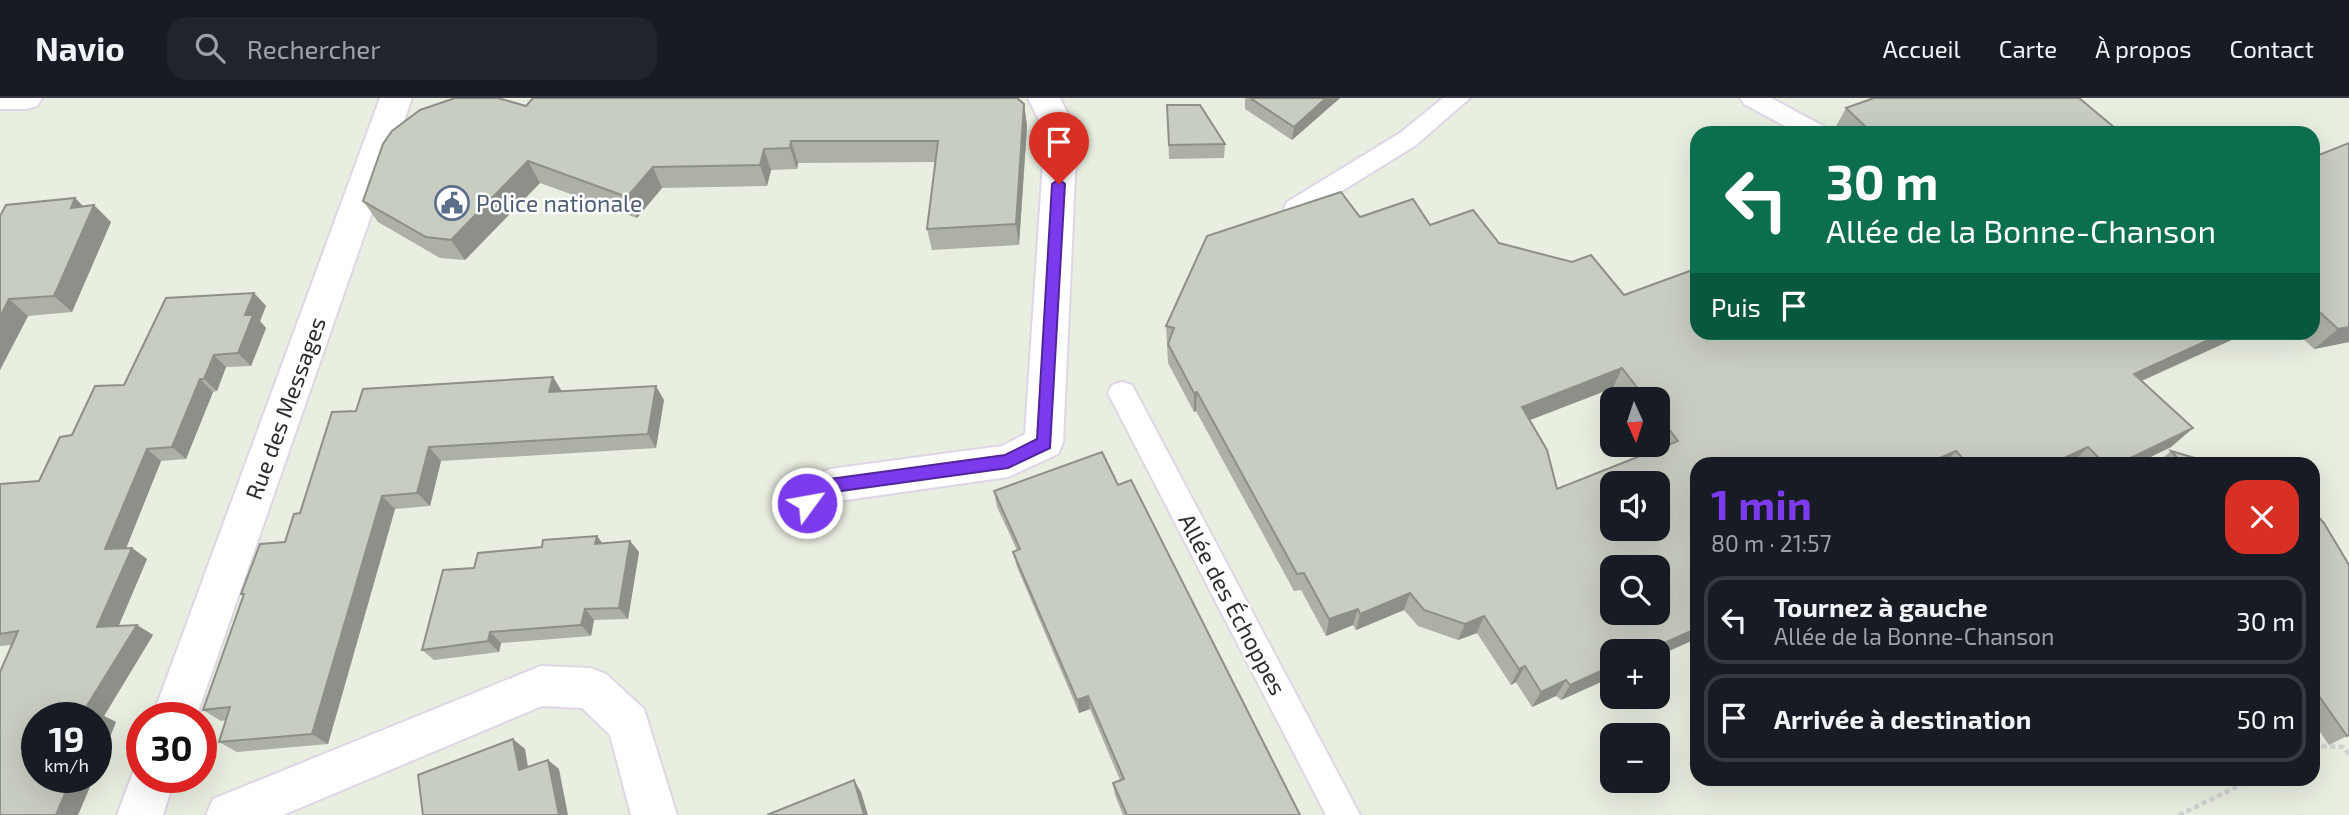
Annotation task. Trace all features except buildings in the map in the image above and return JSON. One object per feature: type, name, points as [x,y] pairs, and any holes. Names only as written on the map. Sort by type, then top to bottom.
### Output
[{"type":"street","points":[[0,98],[26,98]]},
{"type":"street","name":"Rue des Messages","points":[[180,702],[396,98]]},
{"type":"street","points":[[807,503],[830,486],[1008,461],[1044,443],[1061,132],[1044,98]]},
{"type":"street","points":[[229,815],[541,686],[591,688],[629,724],[654,815]]},
{"type":"street","points":[[139,815],[147,793]]},
{"type":"lane","points":[[1296,208],[1408,139],[1458,98]]},
{"type":"lane","points":[[1752,98],[1804,126]]},
{"type":"lane","name":"Allée des Échoppes","points":[[1122,393],[1344,815]]},
{"type":"path","points":[[2320,746],[2343,747],[2349,754]]},
{"type":"path","points":[[2179,815],[2239,786]]},
{"type":"place","name":"Police nationale","points":[[452,203]]},
{"type":"route","points":[[807,503],[830,486],[1008,461],[1044,443],[1059,184]]}]
